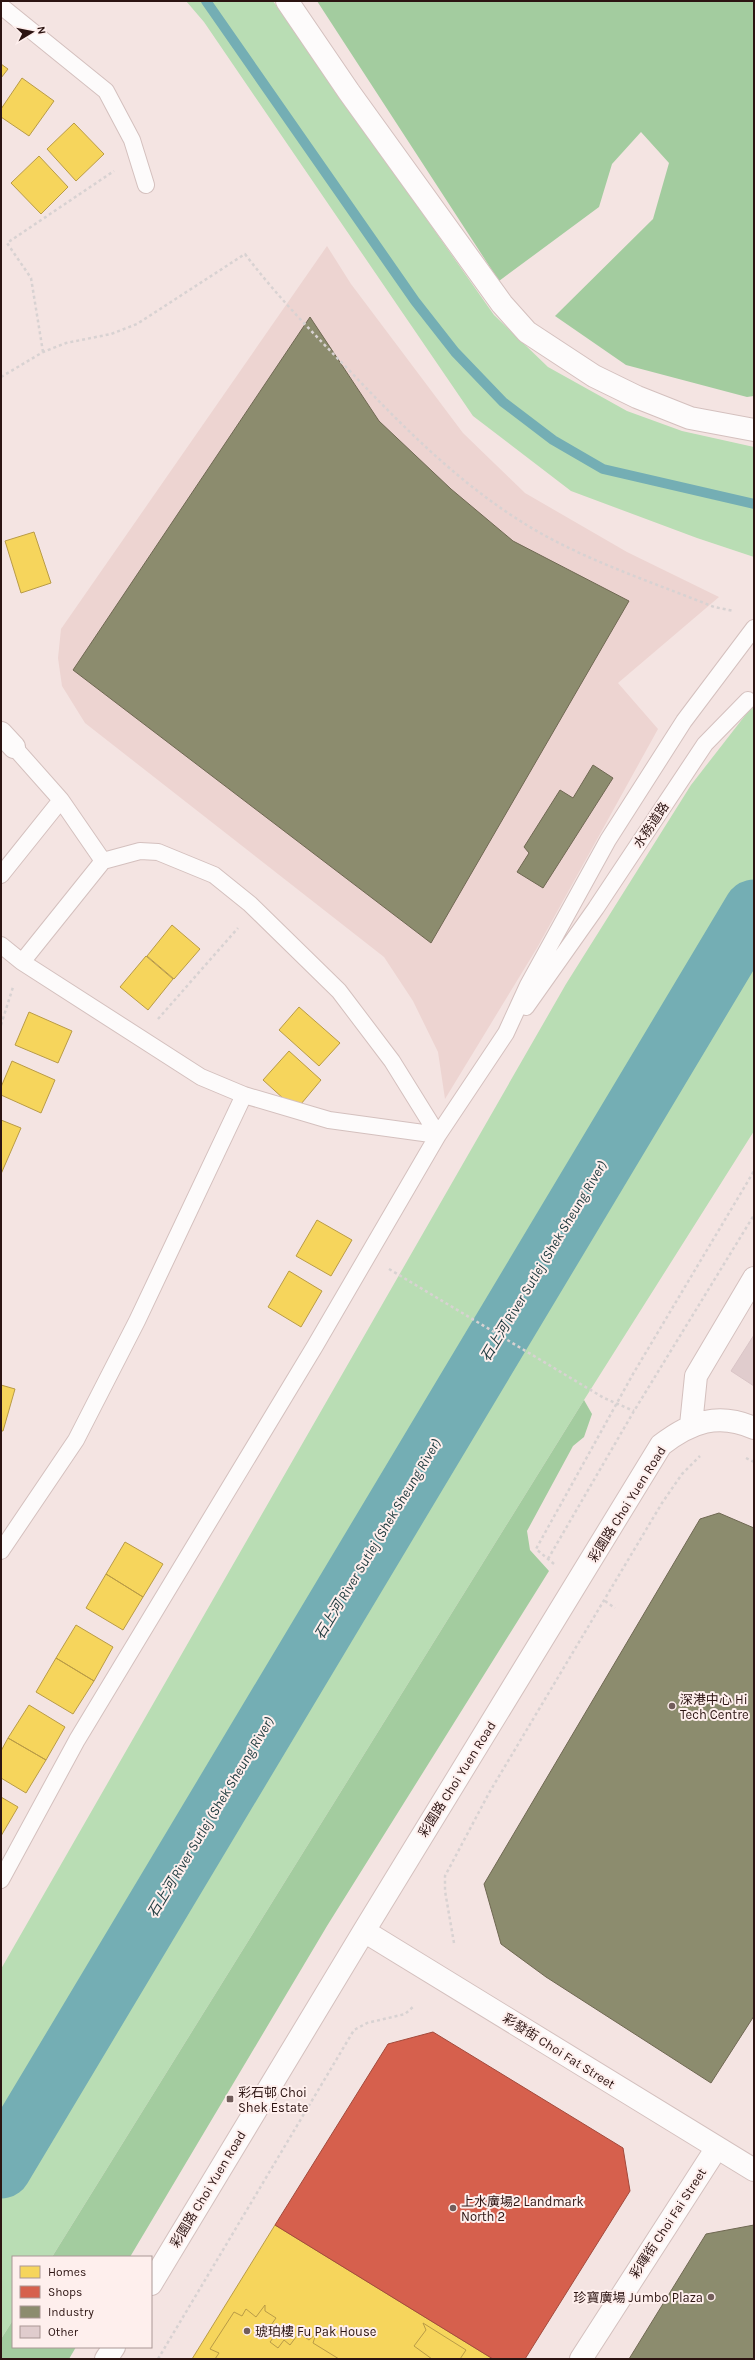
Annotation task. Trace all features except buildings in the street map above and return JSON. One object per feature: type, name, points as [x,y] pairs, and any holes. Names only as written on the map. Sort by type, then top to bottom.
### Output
[{"type":"street","points":[[286,1],[349,92],[497,297],[527,332],[594,376],[637,397],[690,418],[754,430]]},
{"type":"street","points":[[754,1278],[696,1376],[691,1425],[721,1420],[739,1421],[754,1428]]},
{"type":"street","name":"彩園路 Choi Yuen Road","points":[[152,2282],[364,1931],[661,1445],[691,1425]]},
{"type":"street","name":"彩發街 Choi Fat Street","points":[[364,1931],[754,2170]]},
{"type":"street","name":"彩暉街 Choi Fai Street","points":[[581,2359],[716,2148]]},
{"type":"street","points":[[106,2359],[113,2348]]},
{"type":"lane","points":[[1,6],[106,91],[132,140],[146,185]]},
{"type":"lane","points":[[1,1880],[77,1740],[316,1346],[438,1135],[506,1033],[528,985],[608,840],[684,721],[754,628]]},
{"type":"lane","name":"水務道路","points":[[506,1033],[562,958],[705,744],[748,700]]},
{"type":"lane","points":[[8,740],[61,800],[103,861]]},
{"type":"lane","points":[[1,875],[61,800]]},
{"type":"lane","points":[[22,962],[103,861],[140,851],[158,852],[214,875],[255,909],[339,991],[392,1061],[438,1135]]},
{"type":"lane","points":[[1,945],[22,962],[201,1076],[244,1095],[329,1120],[438,1135]]},
{"type":"lane","points":[[1,1551],[76,1440],[138,1320],[244,1095]]},
{"type":"path","points":[[43,352],[31,278],[7,243],[137,156]]},
{"type":"path","points":[[1,377],[43,352],[66,343],[111,334],[137,324],[245,254],[271,289],[400,423],[450,471],[482,496],[543,534],[587,556],[714,607],[736,612]]},
{"type":"path","points":[[154,1024],[255,909]]},
{"type":"path","points":[[1,1025],[22,962]]},
{"type":"path","points":[[754,1171],[616,1404],[536,1549],[548,1560],[634,1411],[754,1215]]},
{"type":"path","points":[[383,1266],[604,1398],[634,1411]]},
{"type":"path","points":[[454,1943],[445,1891],[445,1876],[489,1793],[662,1503],[687,1469],[704,1454]]},
{"type":"path","points":[[744,1456],[754,1462]]},
{"type":"path","points":[[158,2359],[354,2030],[367,2023],[405,2014],[414,2006]]},
{"type":"shaded area","points":[[327,246],[351,284],[463,433],[525,493],[627,552],[719,597],[618,683],[658,729],[537,948],[445,1099],[438,1052],[413,1001],[384,957],[85,723],[62,686],[58,658],[61,629]]},
{"type":"green space","points":[[186,1],[273,1],[494,315],[548,367],[627,411],[682,431],[754,447],[754,557],[697,538],[571,491],[473,416],[204,22]]},
{"type":"green space","points":[[317,1],[754,1],[754,396],[747,397],[626,365],[555,316],[653,219],[669,163],[641,132],[612,164],[599,207],[499,281]]},
{"type":"green space","points":[[754,704],[754,1131],[584,1400],[53,2256],[12,2256],[12,2322],[1,2339],[1,1969],[566,984],[691,785]],"holes":[[[515,1308],[515,1309],[286,1692]]]},
{"type":"green space","points":[[584,1400],[592,1414],[584,1437],[573,1446],[527,1531],[530,1550],[549,1571],[327,1926],[131,2256],[53,2256]]},
{"type":"green space","points":[[12,2322],[12,2348],[75,2348],[69,2359],[1,2359],[1,2339]]},
{"type":"waterway","points":[[206,1],[415,301],[455,352],[503,402],[553,440],[603,469],[754,504]]},
{"type":"waterway","name":"石上河 River Sutlej (Shek Sheung River)","points":[[1,2168],[754,910]]},
{"type":"place","name":"深港中心 Hi Tech Centre","points":[[672,1706]]},
{"type":"place","name":"彩石邨 Choi Shek Estate","points":[[230,2099]]},
{"type":"place","name":"上水廣場2 Landmark North 2","points":[[453,2208]]},
{"type":"place","name":"珍寶廣場 Jumbo Plaza","points":[[711,2297]]},
{"type":"place","name":"琥珀樓 Fu Pak House","points":[[247,2331]]}]
